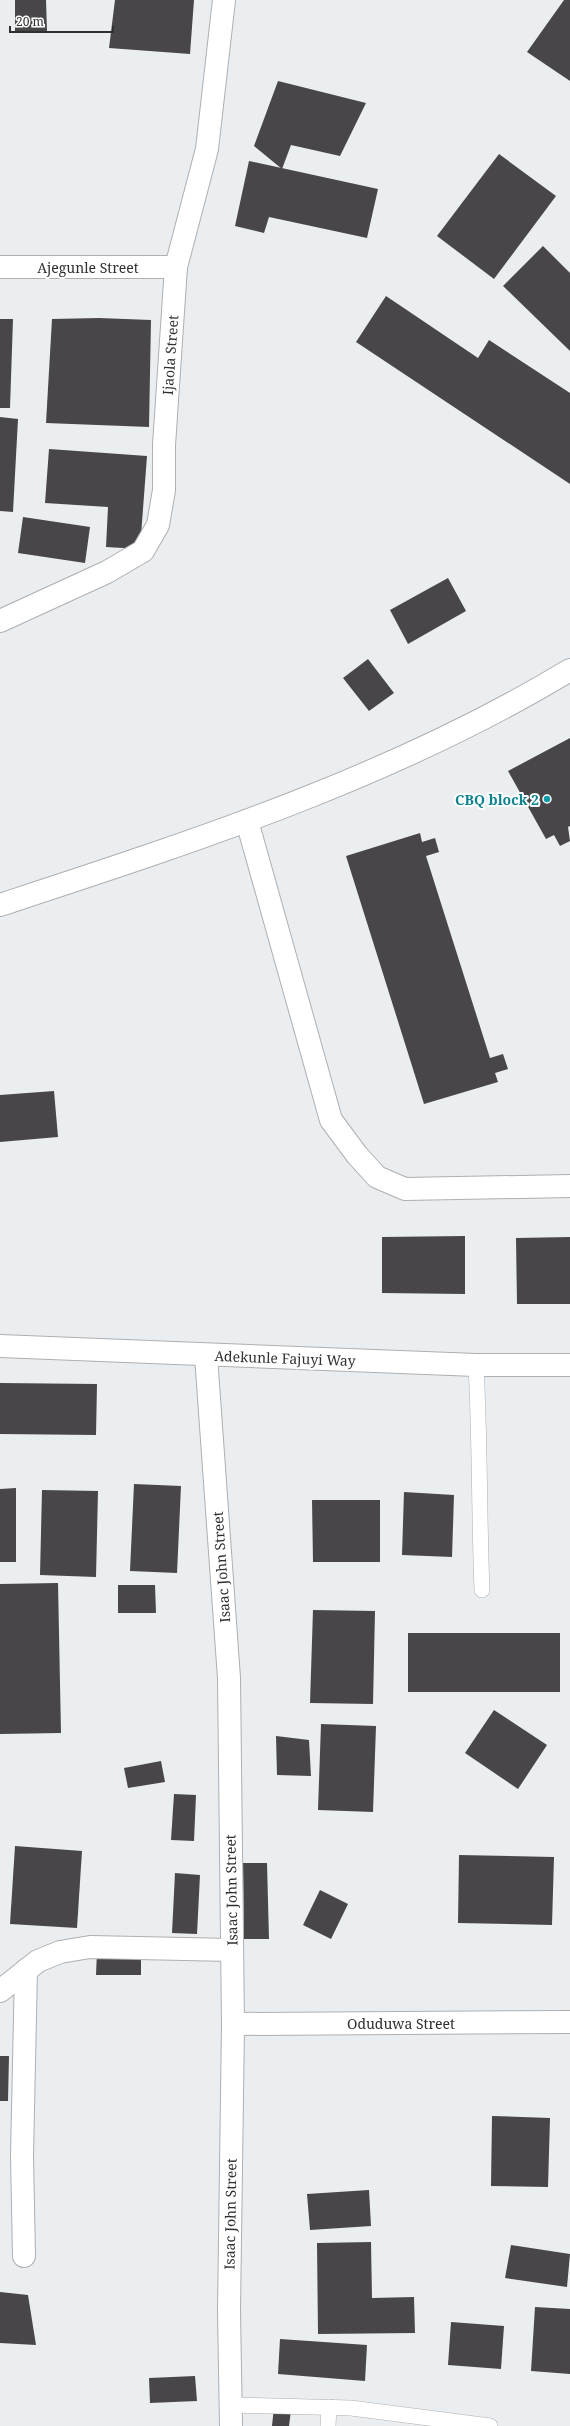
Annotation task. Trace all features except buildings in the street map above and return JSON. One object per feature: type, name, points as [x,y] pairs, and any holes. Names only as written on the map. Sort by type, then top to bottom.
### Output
[{"type":"street","name":"Ijaola Street","points":[[0,621],[107,572],[143,551],[158,525],[164,490],[164,445],[176,267],[207,149],[224,0]]},
{"type":"street","name":"Ajegunle Street","points":[[0,267],[176,267]]},
{"type":"street","points":[[0,905],[247,822],[420,751],[522,699],[570,670]]},
{"type":"street","points":[[247,822],[332,1120],[357,1155],[377,1177],[405,1189],[570,1186]]},
{"type":"street","name":"Adekunle Fajuyi Way","points":[[0,1346],[206,1356],[476,1365],[570,1365]]},
{"type":"street","name":"Isaac John Street","points":[[206,1356],[229,1678],[233,2024],[229,2311],[231,2426]]},
{"type":"street","points":[[0,1991],[38,1961],[60,1952],[90,1947],[232,1950]]},
{"type":"street","points":[[24,2256],[22,2156],[26,1970]]},
{"type":"street","name":"Oduduwa Street","points":[[233,2024],[570,2022]]},
{"type":"lane","points":[[476,1365],[480,1439],[479,1510],[482,1590]]},
{"type":"lane","points":[[231,2405],[352,2408],[490,2426]]},
{"type":"lane","points":[[328,2426],[329,2407]]},
{"type":"place","name":"CBQ block 2","points":[[547,799]]}]
